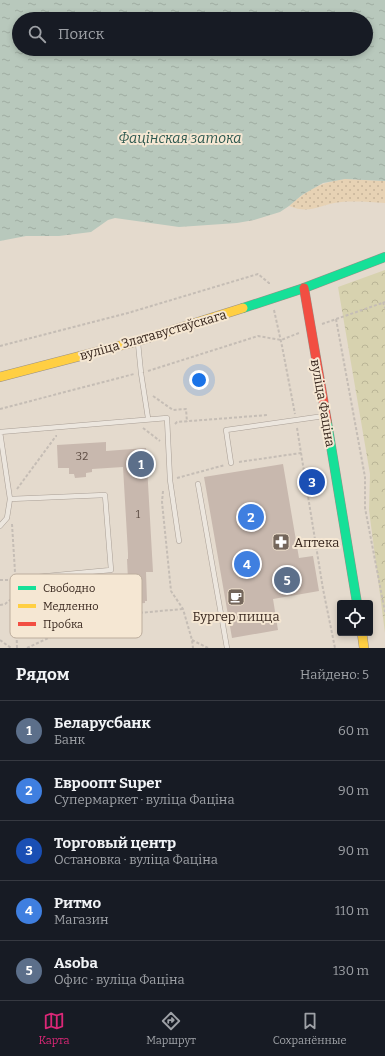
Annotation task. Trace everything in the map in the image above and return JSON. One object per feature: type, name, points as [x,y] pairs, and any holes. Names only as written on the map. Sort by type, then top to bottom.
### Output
[{"type":"street","points":[[304,288],[385,257]]},
{"type":"street","name":"вуліца Златавустаўскага","points":[[0,377],[138,341],[304,288]]},
{"type":"street","name":"вуліца Фаціна","points":[[304,288],[356,600]]},
{"type":"street","points":[[362,636],[364,648]]},
{"type":"lane","points":[[138,341],[148,418]]},
{"type":"lane","points":[[231,463],[226,430],[325,415]]},
{"type":"lane","points":[[0,526],[7,518],[10,499],[0,432],[148,418],[166,418],[170,480],[180,541]]},
{"type":"lane","points":[[198,484],[227,648]]},
{"type":"lane","points":[[10,499],[105,495],[111,570],[68,574]]},
{"type":"path","points":[[0,346],[128,313],[258,274],[269,283],[296,420],[323,588],[335,648]]},
{"type":"path","points":[[385,308],[384,302],[336,319],[365,476],[365,508],[385,612]]},
{"type":"path","points":[[149,371],[150,377]]},
{"type":"path","points":[[152,390],[152,396],[173,410],[186,409],[187,422]]},
{"type":"path","points":[[173,425],[177,422],[271,415]]},
{"type":"path","points":[[140,426],[161,442]]},
{"type":"path","points":[[10,499],[56,436],[64,435]]},
{"type":"path","points":[[176,472],[176,479],[164,480],[162,502],[171,591],[183,609],[192,640],[192,648]]},
{"type":"path","points":[[7,518],[12,525],[15,574]]},
{"type":"path","points":[[0,580],[10,579]]},
{"type":"path","points":[[0,605],[5,604],[10,600]]},
{"type":"path","points":[[142,613],[183,609]]},
{"type":"path","points":[[17,638],[17,648]]},
{"type":"path","points":[[27,648],[48,638]]},
{"type":"path","points":[[0,640],[11,648]]},
{"type":"path","points":[[192,640],[208,648]]},
{"type":"green space","points":[[385,270],[385,633],[369,510],[370,474],[338,287]]},
{"type":"sand","points":[[345,179],[385,181],[385,203],[341,202],[310,209],[289,206],[303,195],[321,185]]},
{"type":"water","name":"Фацінская затока","points":[[0,0],[385,0],[385,181],[345,179],[323,183],[302,195],[280,212],[254,220],[237,223],[179,227],[115,218],[108,220],[91,232],[59,236],[26,236],[0,241]]},
{"type":"building","points":[[106,442],[106,451],[146,448],[153,572],[146,572],[147,601],[145,601],[145,603],[142,603],[142,574],[128,574],[128,553],[123,467],[92,469],[92,472],[86,473],[86,477],[75,478],[74,474],[69,474],[69,468],[58,468],[57,445]]},
{"type":"building","points":[[283,464],[299,558],[313,556],[319,591],[273,599],[278,630],[232,638],[204,477]]},
{"type":"traffic: fast","points":[[243,308],[304,288],[385,257]]},
{"type":"traffic: fast","points":[[327,422],[357,600]]},
{"type":"traffic: slow","points":[[0,377],[138,341],[243,308]]},
{"type":"traffic: slow","points":[[362,636],[364,648]]},
{"type":"traffic: jam","points":[[304,288],[327,422]]},
{"type":"place","name":"Беларусбанк","points":[[141,464]]},
{"type":"place","name":"Торговый центр","points":[[312,482]]},
{"type":"place","name":"Евроопт Super","points":[[251,517]]},
{"type":"place","name":"Аптека","points":[[281,542]]},
{"type":"place","name":"Ритмо","points":[[247,564]]},
{"type":"place","name":"Asoba","points":[[287,580]]},
{"type":"place","name":"Бургер пицца","points":[[236,597]]}]
